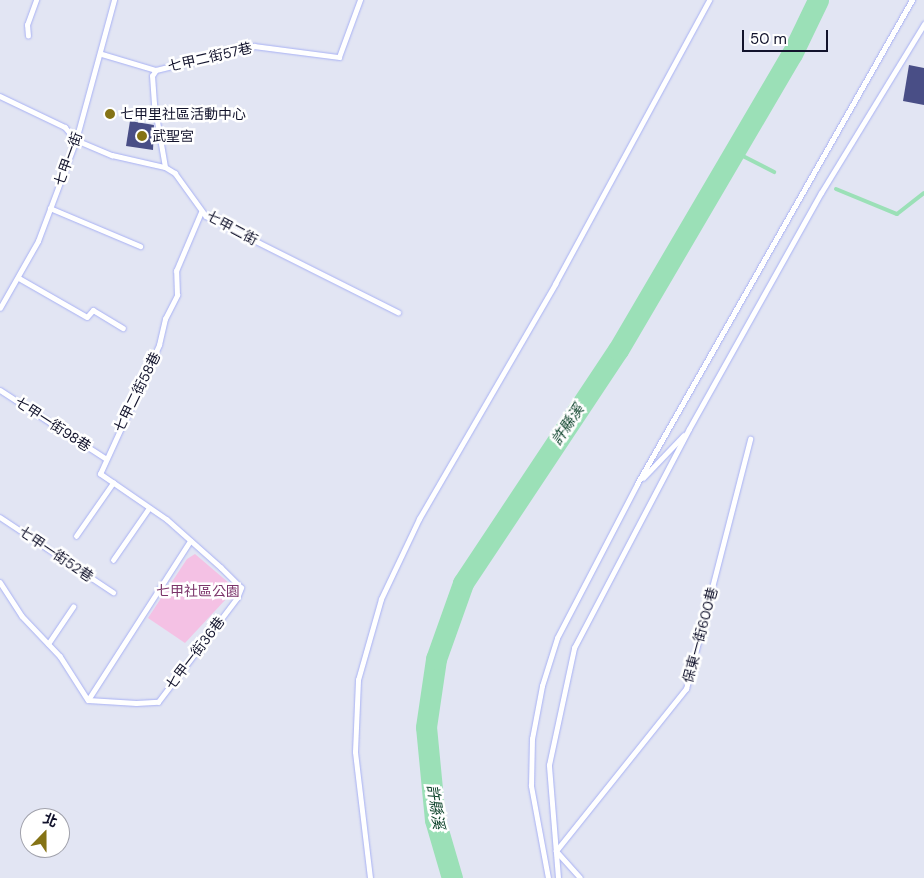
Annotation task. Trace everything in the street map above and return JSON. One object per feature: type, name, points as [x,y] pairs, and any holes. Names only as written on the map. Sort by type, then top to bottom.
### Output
[{"type":"lane","points":[[28,36],[28,25],[36,0]]},
{"type":"lane","name":"七甲一街","points":[[0,308],[19,278],[50,208],[76,140],[102,54],[114,0]]},
{"type":"lane","name":"七甲二街57巷","points":[[165,167],[154,104],[152,76],[156,70],[254,46],[332,59],[339,58],[344,50],[360,0]]},
{"type":"lane","points":[[370,878],[355,752],[358,680],[380,599],[419,519],[555,284],[709,0]]},
{"type":"lane","points":[[548,878],[531,786],[532,739],[542,686],[576,595],[912,0]]},
{"type":"lane","points":[[558,878],[550,765],[574,648],[689,429],[821,193],[924,24]]},
{"type":"lane","points":[[102,54],[156,70]]},
{"type":"lane","points":[[0,96],[65,127],[76,140],[112,155],[165,167]]},
{"type":"lane","name":"七甲二街","points":[[165,167],[175,173],[201,212],[398,312]]},
{"type":"lane","points":[[50,208],[140,246]]},
{"type":"lane","name":"七甲二街58巷","points":[[105,458],[159,345],[165,319],[177,295],[176,271],[201,212]]},
{"type":"lane","points":[[19,278],[87,318],[93,310],[123,328]]},
{"type":"lane","name":"七甲一街98巷","points":[[0,390],[105,458]]},
{"type":"lane","points":[[637,484],[689,429]]},
{"type":"lane","name":"保東一街600巷","points":[[556,851],[686,689],[750,438]]},
{"type":"lane","name":"七甲一街36巷","points":[[88,700],[158,702],[237,598],[241,588],[190,541],[149,508],[100,474],[105,458]]},
{"type":"lane","points":[[76,536],[113,483]]},
{"type":"lane","points":[[113,560],[149,508]]},
{"type":"lane","name":"七甲一街52巷","points":[[0,517],[113,592]]},
{"type":"lane","points":[[0,582],[22,616],[48,644],[88,700],[190,541]]},
{"type":"lane","points":[[48,644],[73,606]]},
{"type":"lane","points":[[556,851],[580,878]]},
{"type":"green space","name":"七甲社區公園","points":[[195,554],[229,583],[230,589],[227,598],[185,643],[148,618],[187,559]]},
{"type":"building","points":[[909,65],[924,68],[924,105],[903,101]]},
{"type":"building","name":"武聖宮","points":[[130,121],[154,125],[153,150],[126,146]]},
{"type":"waterway","name":"許縣溪","points":[[452,878],[435,820],[426,727],[436,659],[463,583],[618,350],[792,54],[818,0]]},
{"type":"waterway","points":[[735,152],[774,172]]},
{"type":"waterway","points":[[836,189],[897,214],[924,193]]},
{"type":"place","name":"七甲里社區活動中心","points":[[110,114]]},
{"type":"place","name":"武聖宮","points":[[142,136]]}]
